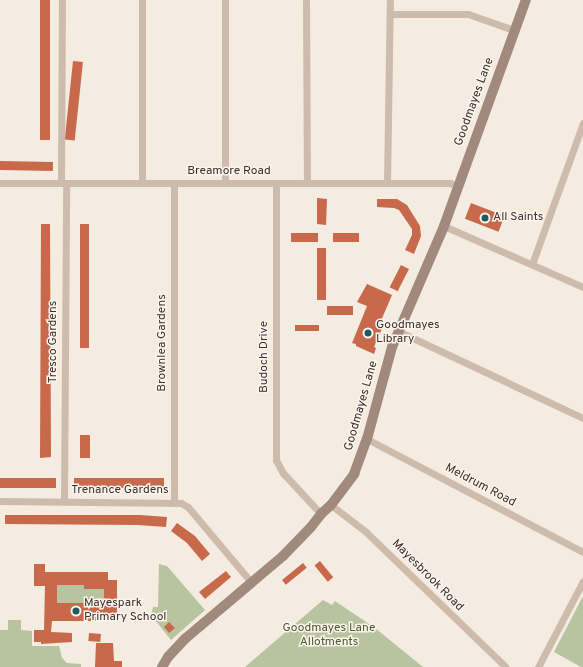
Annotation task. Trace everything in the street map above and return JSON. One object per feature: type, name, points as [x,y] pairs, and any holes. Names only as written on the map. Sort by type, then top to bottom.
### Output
[{"type":"main road","name":"Goodmayes Lane","points":[[162,667],[175,649],[283,556],[331,505],[354,474],[367,439],[386,365],[398,331],[444,226],[526,0]]},
{"type":"street","name":"Tresco Gardens","points":[[62,0],[64,501]]},
{"type":"street","points":[[142,0],[142,183]]},
{"type":"street","points":[[225,0],[225,183]]},
{"type":"street","points":[[306,0],[307,183]]},
{"type":"street","points":[[387,183],[390,0]]},
{"type":"street","points":[[390,14],[468,14],[514,30]]},
{"type":"street","points":[[532,264],[583,123]]},
{"type":"street","name":"Breamore Road","points":[[0,183],[450,183],[458,186]]},
{"type":"street","name":"Brownlea Gardens","points":[[174,183],[174,502]]},
{"type":"street","name":"Budoch Drive","points":[[276,183],[276,460],[283,473],[321,514]]},
{"type":"street","points":[[444,226],[583,287]]},
{"type":"street","points":[[398,331],[583,418]]},
{"type":"street","name":"Meldrum Road","points":[[367,439],[583,552]]},
{"type":"street","name":"Trenance Gardens","points":[[0,501],[181,503],[188,507],[251,582]]},
{"type":"street","name":"Mayesbrook Road","points":[[331,505],[366,532],[506,667]]},
{"type":"street","points":[[538,667],[583,581]]},
{"type":"green space","points":[[159,564],[167,566],[205,610],[171,640],[151,615],[153,607],[158,607]]},
{"type":"green space","points":[[57,584],[104,584],[104,603],[57,603]]},
{"type":"green space","points":[[583,596],[583,667],[581,667],[554,652]]},
{"type":"green space","name":"Goodmayes Lane Allotments","points":[[323,600],[332,605],[335,601],[375,628],[423,667],[245,667]]},
{"type":"green space","points":[[8,620],[21,620],[21,630],[32,631],[32,646],[59,646],[62,658],[67,663],[81,664],[81,667],[0,667],[0,630],[8,630]]},
{"type":"building","points":[[40,0],[50,0],[50,140],[40,140]]},
{"type":"building","points":[[73,61],[83,62],[75,141],[65,140]]},
{"type":"building","points":[[0,161],[53,162],[53,171],[0,170]]},
{"type":"building","points":[[317,198],[327,199],[326,225],[317,224]]},
{"type":"building","points":[[377,199],[397,199],[407,205],[420,226],[421,236],[414,254],[405,250],[412,235],[412,229],[399,210],[394,208],[377,207]]},
{"type":"building","name":"All Saints","points":[[471,203],[505,216],[499,232],[465,219]]},
{"type":"building","points":[[41,224],[50,224],[51,457],[40,458]]},
{"type":"building","points":[[80,224],[89,224],[89,348],[80,348]]},
{"type":"building","points":[[291,233],[318,233],[318,242],[291,242]]},
{"type":"building","points":[[333,233],[359,233],[359,242],[333,242]]},
{"type":"building","points":[[317,248],[326,248],[326,300],[317,300]]},
{"type":"building","points":[[401,265],[409,269],[398,291],[390,287]]},
{"type":"building","points":[[367,284],[392,295],[380,323],[384,324],[374,347],[376,348],[374,354],[352,343],[367,306],[357,302]]},
{"type":"building","points":[[327,306],[353,306],[353,315],[327,315]]},
{"type":"building","points":[[295,325],[319,325],[319,331],[295,331]]},
{"type":"building","points":[[80,435],[90,435],[90,458],[80,458]]},
{"type":"building","points":[[0,478],[56,478],[56,488],[0,488]]},
{"type":"building","points":[[74,478],[164,478],[164,488],[74,488]]},
{"type":"building","points":[[5,515],[140,515],[167,517],[166,527],[138,525],[5,524]]},
{"type":"building","points":[[177,523],[195,536],[210,554],[202,561],[187,543],[171,531]]},
{"type":"building","points":[[320,561],[333,577],[328,582],[315,565]]},
{"type":"building","points":[[303,563],[307,568],[286,585],[282,580]]},
{"type":"building","points":[[34,564],[45,564],[45,572],[108,572],[108,580],[117,580],[117,621],[52,621],[51,632],[72,633],[72,642],[41,644],[41,642],[34,642],[34,630],[44,630],[45,586],[34,586]],"holes":[[[57,585],[84,585],[84,589],[104,589],[104,603],[57,603]]]},
{"type":"building","points":[[226,571],[231,577],[205,599],[199,592]]},
{"type":"building","points":[[169,622],[175,628],[169,633],[164,627]]},
{"type":"building","points":[[89,633],[101,634],[100,642],[88,641]]},
{"type":"building","points":[[96,643],[113,643],[114,661],[122,661],[122,667],[95,667]]},
{"type":"place","name":"All Saints","points":[[485,218]]},
{"type":"place","name":"Goodmayes Library","points":[[368,333]]},
{"type":"place","name":"Mayespark Primary School","points":[[76,611]]}]
